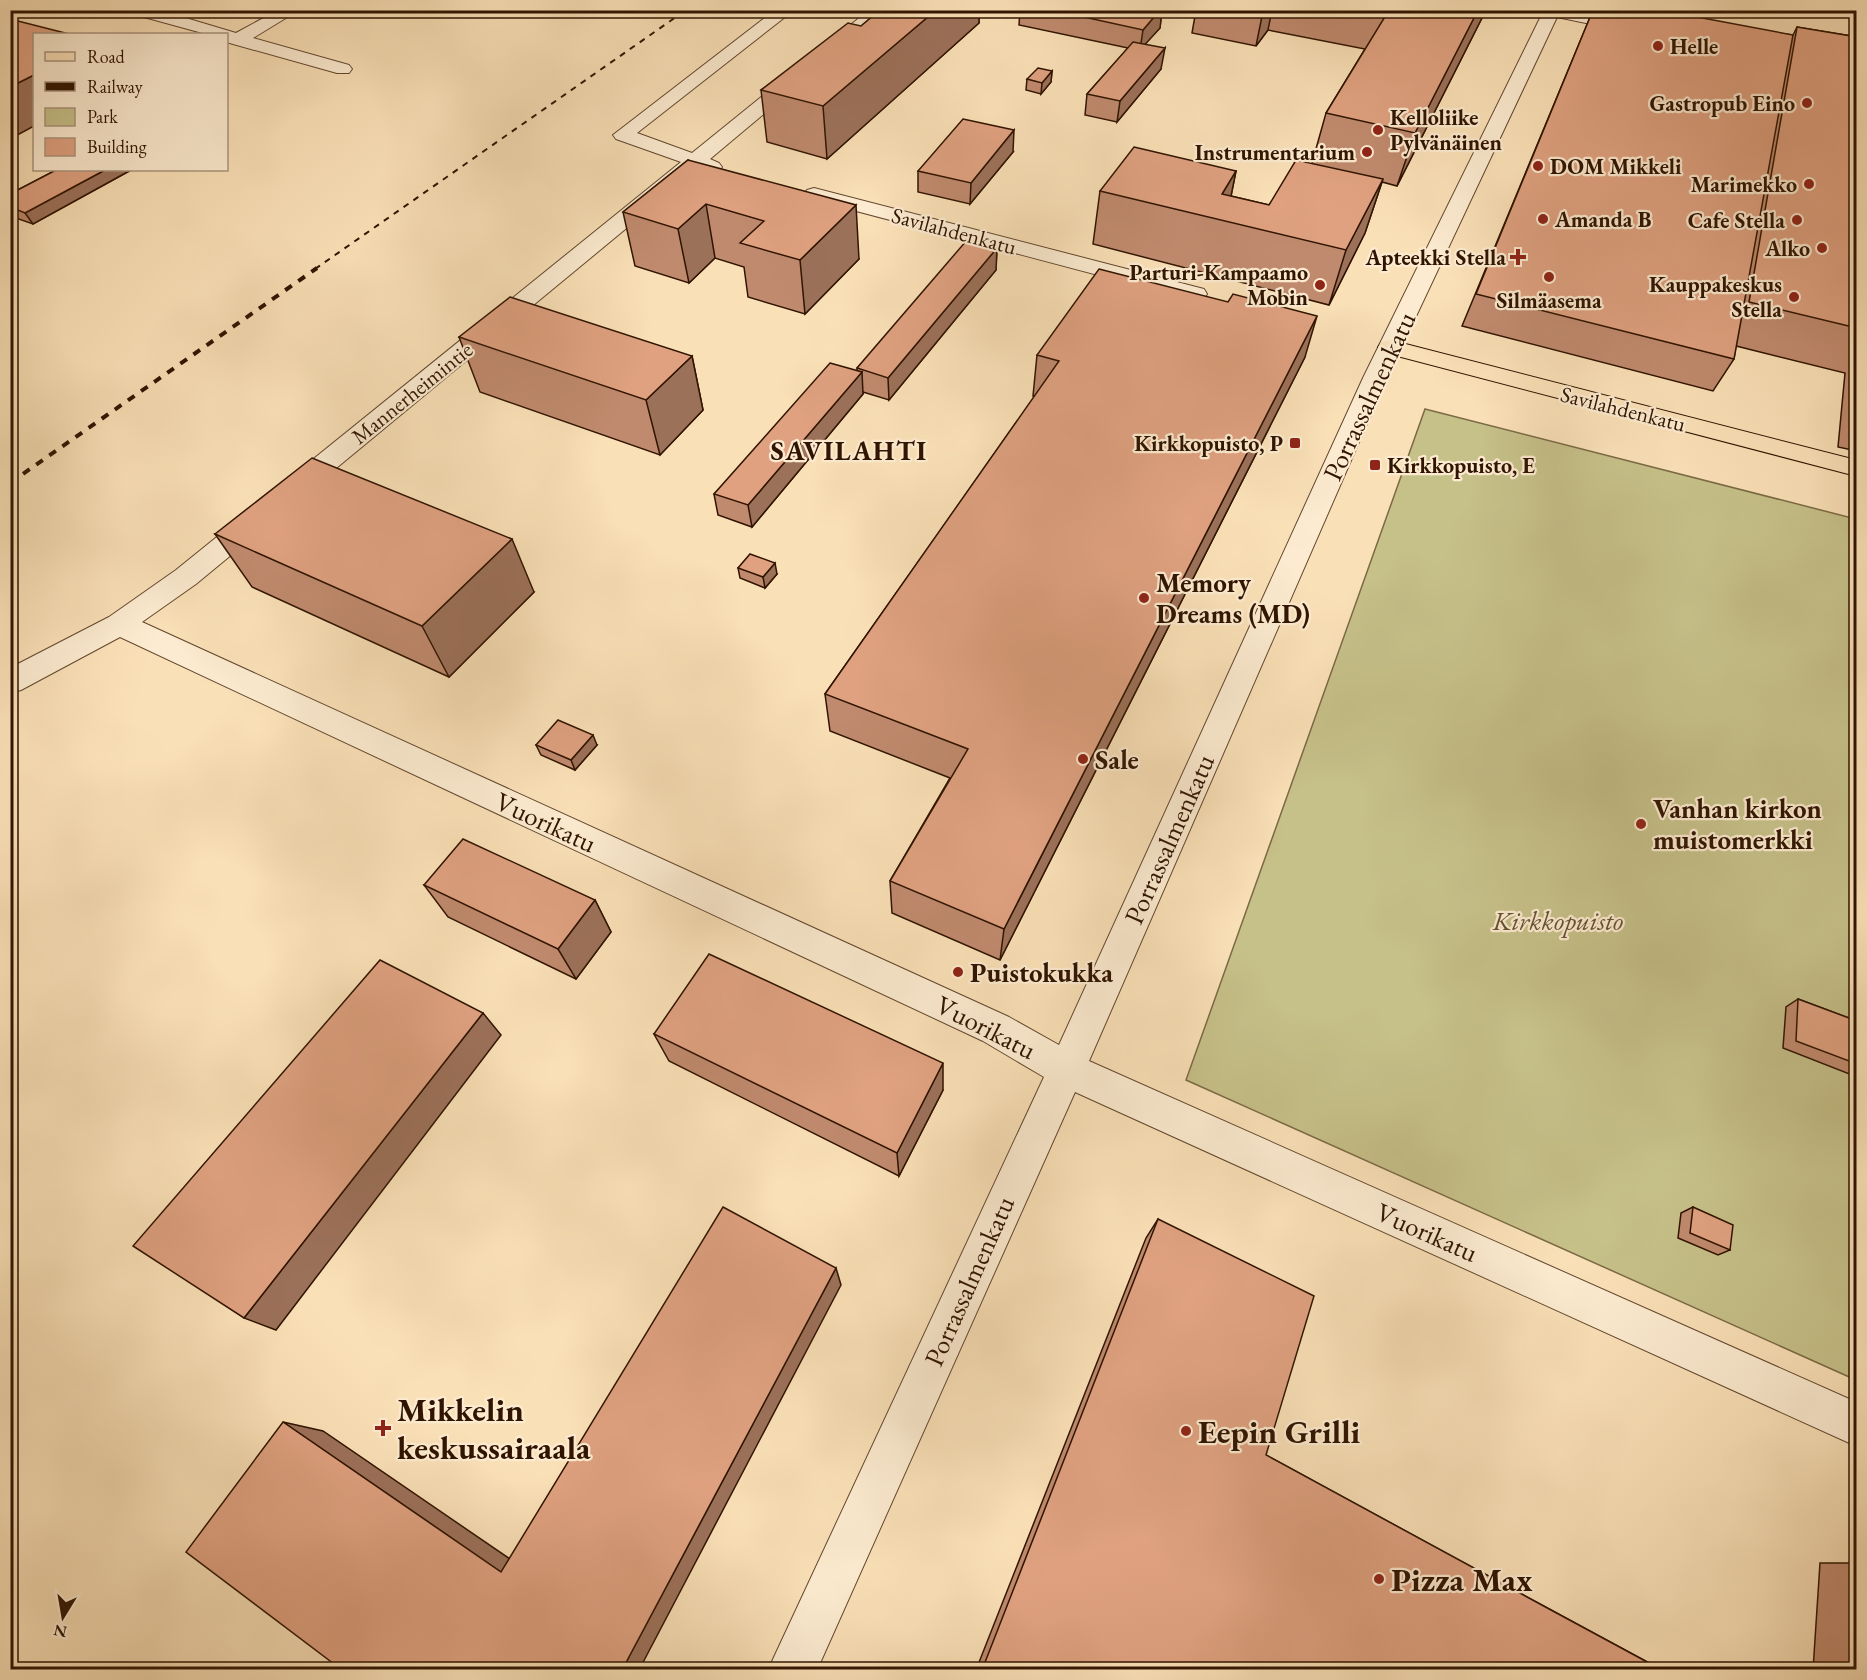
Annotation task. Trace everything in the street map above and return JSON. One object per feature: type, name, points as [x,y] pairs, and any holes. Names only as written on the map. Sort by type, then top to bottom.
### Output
[{"type":"main road","name":"Savilahdenkatu","points":[[1390,347],[1857,468]]},
{"type":"street","points":[[139,10],[219,33]]},
{"type":"street","points":[[229,36],[291,10]]},
{"type":"street","points":[[735,174],[694,162],[623,135],[786,10]]},
{"type":"street","name":"Mannerheimintie","points":[[10,682],[119,624],[195,569],[880,10]]},
{"type":"street","points":[[1550,11],[1650,31]]},
{"type":"street","name":"Porrassalmenkatu","points":[[792,1670],[1390,347],[1550,11]]},
{"type":"street","points":[[229,36],[343,69]]},
{"type":"street","name":"Savilahdenkatu","points":[[793,189],[1215,299]]},
{"type":"street","name":"Vuorikatu","points":[[119,624],[192,660],[996,1029],[1065,1070],[1857,1424]]},
{"type":"green space","name":"Kirkkopuisto","points":[[1425,409],[1856,519],[1856,1380],[1186,1080]]},
{"type":"building","points":[[880,10],[936,10],[823,106],[761,90],[848,23],[861,26]]},
{"type":"building","points":[[1052,10],[1160,10],[1143,30]]},
{"type":"building","points":[[1236,10],[1266,10],[1262,16]]},
{"type":"building","points":[[1389,10],[1478,10],[1415,133],[1326,113]]},
{"type":"building","points":[[1593,10],[1660,10],[1793,35],[1734,359],[1476,294]]},
{"type":"building","points":[[10,19],[65,33],[33,33],[33,76],[10,87]]},
{"type":"building","name":"Kauppakeskus Stella","points":[[1797,27],[1857,37],[1857,328],[1749,302]]},
{"type":"building","points":[[1133,42],[1165,48],[1120,101],[1087,94]]},
{"type":"building","points":[[1038,68],[1052,71],[1042,83],[1027,79]]},
{"type":"building","points":[[963,119],[1014,130],[971,183],[918,171]]},
{"type":"building","points":[[1134,147],[1236,171],[1222,194],[1269,205],[1296,160],[1383,179],[1346,250],[1100,191]]},
{"type":"building","points":[[688,160],[856,205],[800,260],[740,243],[764,221],[706,204],[678,229],[623,212]]},
{"type":"building","points":[[54,171],[103,171],[25,213],[10,207],[10,194]]},
{"type":"building","points":[[967,240],[997,248],[888,378],[857,368]]},
{"type":"building","points":[[1099,269],[1228,302],[1233,294],[1317,316],[1004,929],[890,881],[968,749],[825,694],[1059,361],[1037,355]]},
{"type":"building","points":[[510,297],[692,356],[646,400],[459,337]]},
{"type":"building","points":[[830,363],[862,372],[748,505],[714,494]]},
{"type":"building","points":[[312,458],[512,539],[422,626],[215,534]]},
{"type":"building","points":[[750,554],[775,563],[763,577],[738,568]]},
{"type":"building","points":[[558,720],[593,735],[571,760],[536,745]]},
{"type":"building","points":[[463,839],[595,900],[558,949],[424,885]]},
{"type":"building","points":[[709,954],[943,1063],[897,1153],[654,1034]]},
{"type":"building","points":[[380,960],[483,1013],[244,1318],[133,1246]]},
{"type":"building","points":[[1798,999],[1857,1021],[1857,1064],[1796,1041]]},
{"type":"building","points":[[723,1207],[836,1268],[622,1670],[342,1670],[186,1552],[283,1422],[501,1572]]},
{"type":"building","points":[[1693,1207],[1733,1225],[1730,1250],[1690,1233]]},
{"type":"building","points":[[1158,1219],[1314,1296],[1266,1455],[1662,1670],[982,1670]]},
{"type":"railway","points":[[315,269],[686,10]]},
{"type":"railway","points":[[10,483],[317,268]]},
{"type":"place","name":"Helle","points":[[1658,46]]},
{"type":"place","name":"Gastropub Eino","points":[[1807,103]]},
{"type":"place","name":"Kelloliike Pylvänäinen","points":[[1378,130]]},
{"type":"place","name":"Instrumentarium","points":[[1367,152]]},
{"type":"place","name":"DOM Mikkeli","points":[[1538,166]]},
{"type":"place","name":"Marimekko","points":[[1809,184]]},
{"type":"place","name":"Amanda B","points":[[1543,219]]},
{"type":"place","name":"Cafe Stella","points":[[1797,220]]},
{"type":"place","name":"Alko","points":[[1822,248]]},
{"type":"place","name":"Apteekki Stella","points":[[1518,257]]},
{"type":"place","name":"Silmäasema","points":[[1549,277]]},
{"type":"place","name":"Parturi-Kampaamo Mobin","points":[[1320,285]]},
{"type":"place","name":"Kauppakeskus Stella","points":[[1794,297]]},
{"type":"place","name":"Kirkkopuisto, P","points":[[1295,443]]},
{"type":"place","name":"Kirkkopuisto, E","points":[[1375,465]]},
{"type":"place","name":"Memory Dreams (MD)","points":[[1144,598]]},
{"type":"place","name":"Sale","points":[[1083,759]]},
{"type":"place","name":"Vanhan kirkon muistomerkki","points":[[1641,824]]},
{"type":"place","name":"Puistokukka","points":[[958,972]]},
{"type":"place","name":"Mikkelin keskussairaala","points":[[383,1428]]},
{"type":"place","name":"Eepin Grilli","points":[[1186,1431]]},
{"type":"place","name":"Pizza Max","points":[[1379,1579]]},
{"type":"district","name":"SAVILAHTI","points":[[849,450]]}]
